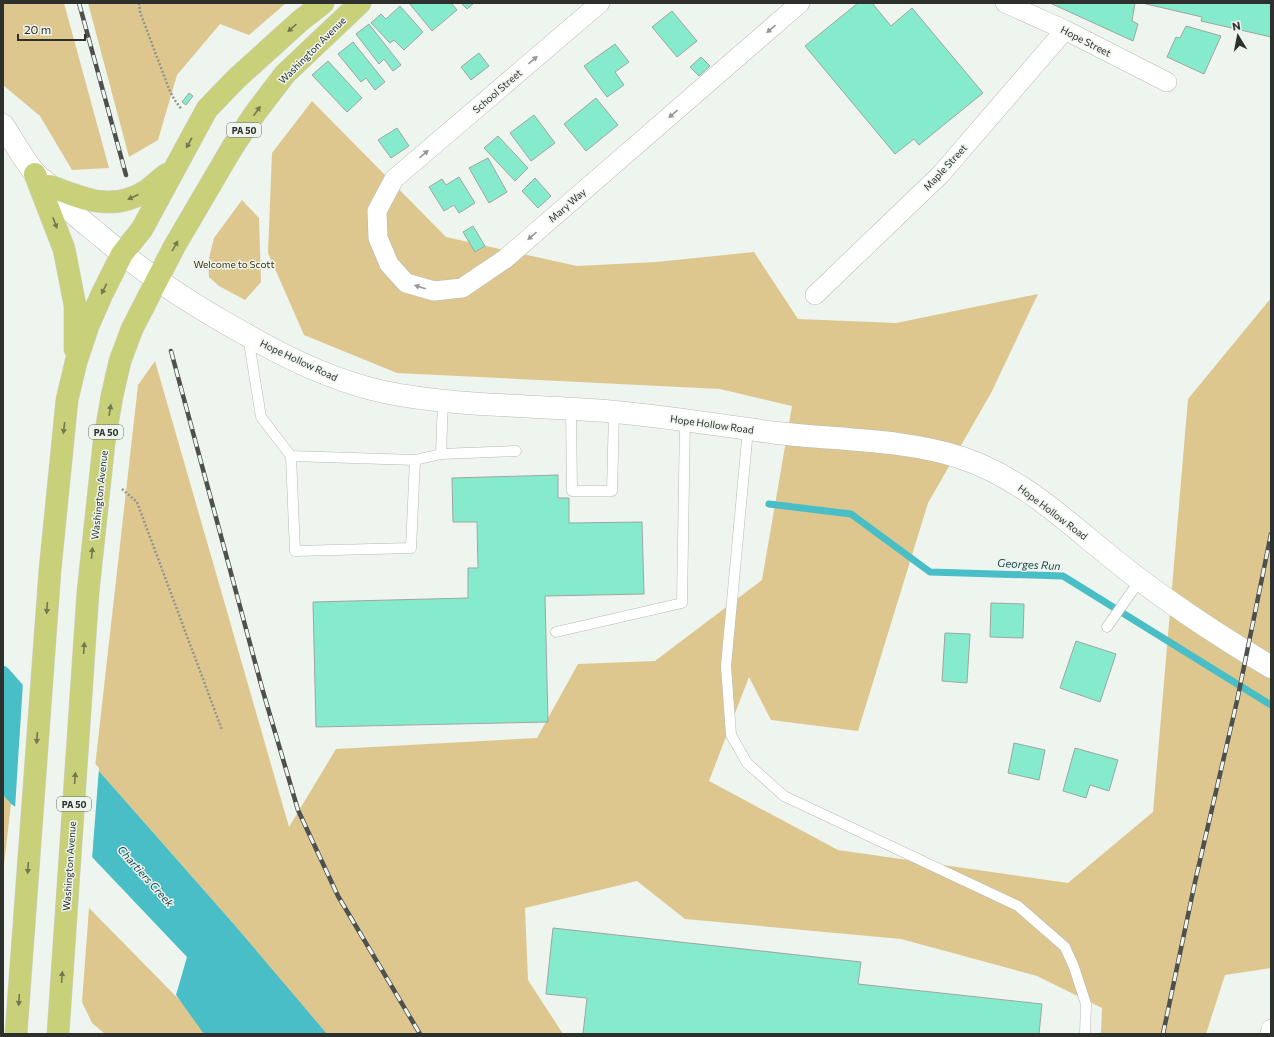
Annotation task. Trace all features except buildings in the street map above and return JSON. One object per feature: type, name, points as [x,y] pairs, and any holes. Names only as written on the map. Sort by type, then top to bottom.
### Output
[{"type":"main road","points":[[16,1034],[50,570],[67,400],[76,362],[91,320],[122,254],[142,229],[207,109],[237,78],[300,21],[323,3]]},
{"type":"main road","name":"Washington Avenue","points":[[60,1028],[88,592],[104,443],[120,361],[130,336],[174,247],[256,112],[285,74],[360,3]]},
{"type":"main road","name":"Hope Hollow Road","points":[[3,125],[43,180],[70,210],[122,254],[189,301],[278,353],[318,371],[353,384],[384,392],[443,400],[614,412],[748,429],[907,446],[944,453],[981,465],[1019,485],[1036,496],[1162,597],[1271,667]]},
{"type":"main road","points":[[43,180],[77,197],[95,202],[118,202],[129,199],[146,191],[176,166]]},
{"type":"main road","points":[[43,180],[69,270],[75,305],[76,362]]},
{"type":"street","name":"School Street","points":[[394,179],[600,3]]},
{"type":"street","name":"Mary Way","points":[[394,179],[377,211],[378,238],[389,264],[406,283],[434,291],[462,288],[506,259],[800,3]]},
{"type":"street","name":"Hope Street","points":[[1004,3],[1065,30],[1167,82]]},
{"type":"street","name":"Maple Street","points":[[815,295],[941,174],[1065,30]]},
{"type":"street","points":[[1270,1034],[1271,1029]]},
{"type":"lane","points":[[248,336],[261,417],[291,456],[295,551],[410,548],[414,460]]},
{"type":"lane","points":[[441,454],[443,400]]},
{"type":"lane","points":[[571,408],[572,491],[612,491],[614,412]]},
{"type":"lane","points":[[556,632],[682,603],[685,420]]},
{"type":"lane","points":[[748,429],[726,666],[731,735],[748,763],[784,796],[1018,906],[1065,947],[1074,966],[1086,1004],[1084,1034]]},
{"type":"lane","points":[[291,456],[414,460],[441,454],[516,451]]},
{"type":"lane","points":[[1107,627],[1140,580]]},
{"type":"path","points":[[139,3],[140,12],[169,89],[185,115]]},
{"type":"path","points":[[121,488],[137,502],[222,730]]},
{"type":"green space","points":[[3,3],[64,3],[109,168],[72,170],[40,116],[3,85]]},
{"type":"green space","points":[[88,3],[286,3],[249,35],[220,24],[177,75],[158,140],[129,157]]},
{"type":"green space","points":[[312,101],[446,237],[577,266],[656,262],[754,252],[798,319],[896,323],[1038,294],[991,393],[928,503],[858,731],[771,720],[749,677],[709,781],[838,850],[1068,883],[1153,812],[1188,399],[1271,298],[1271,968],[1225,975],[1206,1034],[1101,1034],[1102,1008],[1037,976],[901,939],[685,919],[637,881],[525,908],[528,980],[563,1034],[325,1034],[232,922],[95,767],[138,385],[155,361],[289,827],[336,749],[537,738],[578,664],[655,661],[762,580],[792,406],[720,389],[397,373],[304,335],[268,253],[272,153]]},
{"type":"green space","name":"Welcome to Scott","points":[[242,200],[259,218],[261,282],[245,300],[219,286],[209,277],[208,262],[214,238]]},
{"type":"green space","points":[[3,795],[11,804],[3,873]]},
{"type":"green space","points":[[89,908],[213,1034],[105,1034],[92,1023],[82,1002]]},
{"type":"water","name":"Chartiers Creek","points":[[3,665],[8,668],[232,922],[327,1034],[204,1034],[176,995],[187,957],[92,857],[11,804],[3,795]]},
{"type":"pier","points":[[23,682],[99,768],[92,859],[15,809]]},
{"type":"waterway","name":"Georges Run","points":[[769,504],[851,514],[930,572],[1063,576],[1271,705]]},
{"type":"railway","points":[[79,3],[126,175]]},
{"type":"railway","points":[[171,351],[262,688],[298,810],[338,896],[420,1034]]},
{"type":"railway","points":[[1163,1034],[1195,882],[1237,701],[1271,534]]}]
